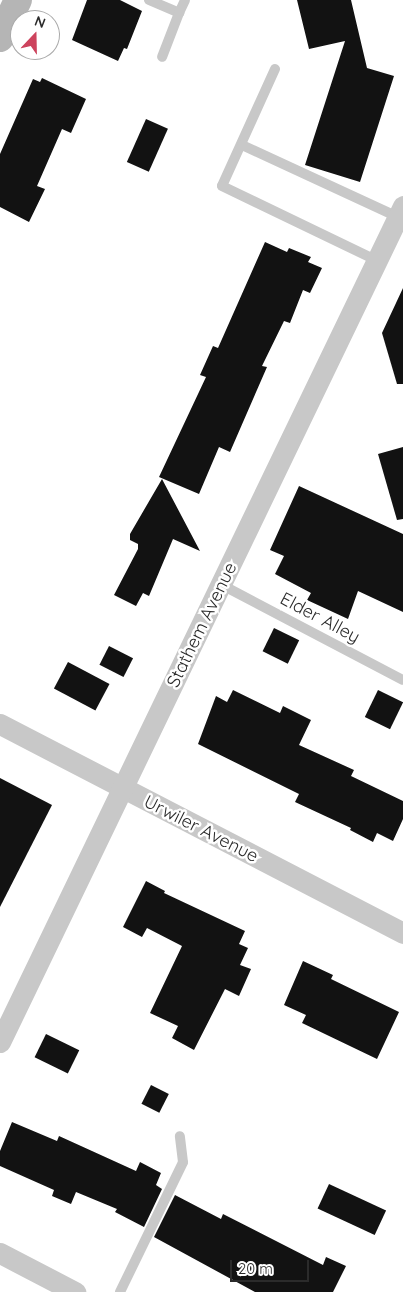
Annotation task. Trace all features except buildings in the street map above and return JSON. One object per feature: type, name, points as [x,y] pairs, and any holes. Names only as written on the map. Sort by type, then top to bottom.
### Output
[{"type":"street","points":[[0,38],[18,0]]},
{"type":"street","name":"Stathem Avenue","points":[[0,1042],[121,788],[222,585],[400,212]]},
{"type":"street","name":"Urwiler Avenue","points":[[0,724],[403,933]]},
{"type":"street","points":[[0,1253],[75,1292]]},
{"type":"lane","points":[[149,0],[179,13]]},
{"type":"lane","points":[[162,57],[184,0]]},
{"type":"lane","points":[[275,69],[222,186],[378,261]]},
{"type":"lane","points":[[242,145],[400,212]]},
{"type":"lane","name":"Elder Alley","points":[[222,585],[403,680]]},
{"type":"lane","points":[[120,1292],[181,1168],[184,1154],[180,1136]]}]
